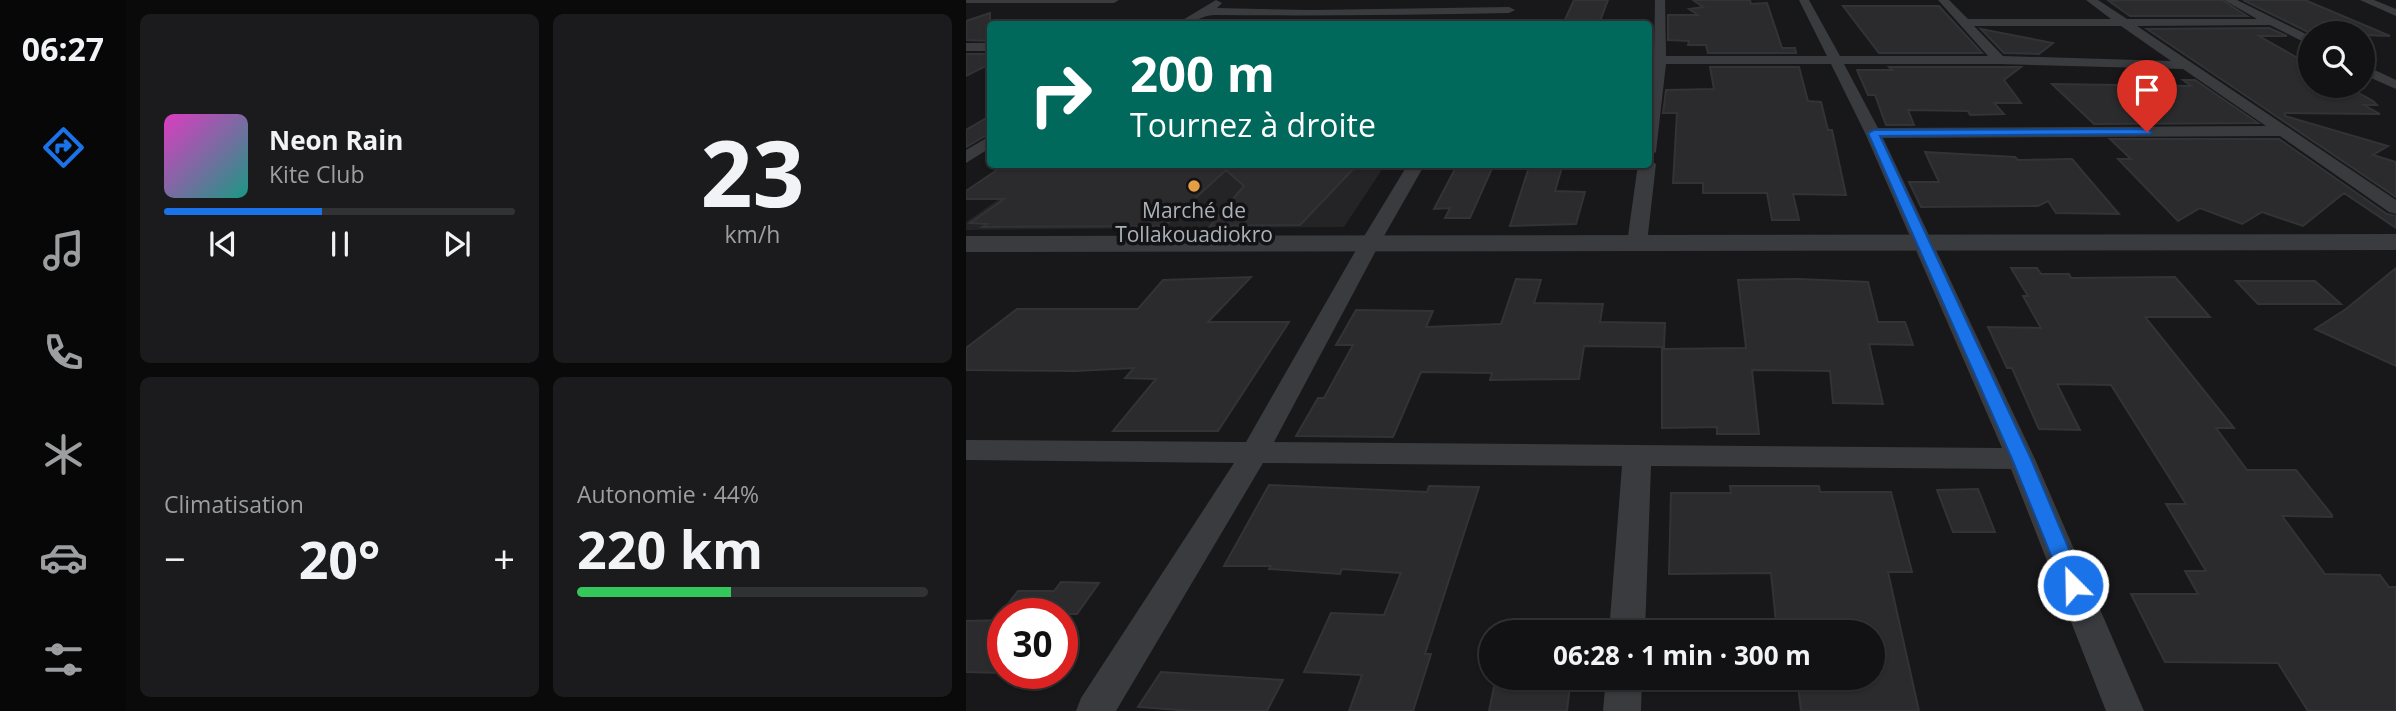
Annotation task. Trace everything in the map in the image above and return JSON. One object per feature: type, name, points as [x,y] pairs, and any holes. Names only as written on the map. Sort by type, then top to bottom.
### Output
[{"type":"street","points":[[966,0],[1114,0]]},
{"type":"street","points":[[1187,21],[1221,0]]},
{"type":"street","points":[[1652,91],[1660,0]]},
{"type":"street","points":[[1804,0],[1874,133],[2021,459],[2125,711]]},
{"type":"street","points":[[1943,0],[1999,60]]},
{"type":"street","points":[[2091,0],[2396,208]]},
{"type":"street","points":[[2229,0],[2298,35]]},
{"type":"street","points":[[2365,0],[2396,13]]},
{"type":"street","points":[[1205,11],[1338,13],[1512,5]]},
{"type":"street","points":[[1504,21],[1512,5]]},
{"type":"street","points":[[1965,23],[2273,22]]},
{"type":"street","points":[[966,53],[979,47]]},
{"type":"street","points":[[1654,60],[1999,60],[2186,65]]},
{"type":"street","points":[[2375,74],[2396,85]]},
{"type":"street","points":[[1874,133],[2283,131]]},
{"type":"street","points":[[966,158],[987,143]]},
{"type":"street","points":[[1095,711],[1255,452],[1370,243],[1415,168]]},
{"type":"street","points":[[1637,243],[1646,168]]},
{"type":"street","points":[[966,244],[2396,242]]},
{"type":"street","points":[[966,450],[2021,459]]},
{"type":"street","points":[[1628,620],[1637,456]]},
{"type":"street","points":[[1622,711],[1623,690]]},
{"type":"shaded area","name":"Marché de Tollakouadiokro","points":[[1043,168],[1383,168],[1344,227],[966,230],[966,222]]},
{"type":"building","points":[[1574,0],[1608,0],[1600,21],[1564,21]]},
{"type":"building","points":[[1693,0],[1750,0],[1751,4],[1767,3],[1782,48],[1795,48],[1796,53],[1708,53],[1706,45],[1688,45],[1689,41],[1668,40],[1668,15],[1698,15],[1689,9],[1703,7]]},
{"type":"building","points":[[2222,0],[2247,16],[2130,16],[2109,1]]},
{"type":"building","points":[[2243,0],[2305,0],[2355,21],[2298,21],[2298,27]]},
{"type":"building","points":[[1843,6],[1939,6],[1982,53],[1879,53]]},
{"type":"building","points":[[990,13],[990,21],[987,21],[987,41],[966,40],[966,21]]},
{"type":"building","points":[[2269,28],[2287,36],[2259,36],[2298,58],[2298,98],[2368,98],[2377,105],[2364,105],[2380,114],[2285,113],[2285,116],[2388,146],[2373,155],[2396,162],[2396,197],[2147,29]]},
{"type":"building","points":[[1981,29],[2053,43],[2039,54],[2004,53]]},
{"type":"building","points":[[2375,30],[2390,36],[2375,35]]},
{"type":"building","points":[[966,54],[987,54],[987,66],[966,76]]},
{"type":"building","points":[[1710,67],[1799,67],[1808,101],[1821,102],[1828,130],[1832,130],[1846,195],[1793,194],[1799,220],[1772,220],[1767,193],[1703,193],[1703,183],[1673,183],[1677,113],[1663,113],[1666,90],[1714,89]]},
{"type":"building","points":[[1889,67],[2021,67],[2004,80],[2021,103],[1994,103],[2004,114],[1970,115],[1968,111],[1908,110],[1914,125],[1886,125],[1875,95],[1868,95],[1857,70],[1892,70]]},
{"type":"building","points":[[2183,80],[2195,80],[2258,123],[2094,124],[2052,84],[2191,86]]},
{"type":"building","points":[[987,118],[987,135],[966,147],[966,130]]},
{"type":"building","points":[[2110,139],[2279,139],[2387,214],[2396,216],[2396,228],[2344,193],[2303,226],[2262,212],[2242,224],[2200,208],[2178,221],[2118,159],[2131,159]]},
{"type":"building","points":[[1925,152],[2015,157],[2018,160],[2072,159],[2119,214],[2056,213],[2048,201],[2038,206],[1921,207],[1909,182],[1939,182]]},
{"type":"building","name":"Marché de Tollakouadiokro","points":[[1000,168],[1354,168],[1300,225],[1210,226],[1244,186],[1226,170],[1165,226],[982,227],[987,224],[970,223],[1004,199],[966,199],[966,191]]},
{"type":"building","points":[[1455,168],[1492,168],[1470,218],[1445,218],[1450,208],[1434,209]]},
{"type":"building","points":[[1529,168],[1562,168],[1555,191],[1585,192],[1576,224],[1510,226]]},
{"type":"building","points":[[2011,268],[2037,268],[2041,274],[2069,274],[2071,278],[2175,277],[2210,317],[2145,317],[2234,428],[2216,428],[2247,470],[2296,470],[2332,515],[2282,516],[2325,574],[2380,575],[2389,587],[2396,587],[2396,711],[2308,711],[2278,663],[2165,662],[2131,594],[2198,594],[2185,571],[2206,571],[2166,504],[2186,504],[2111,385],[2057,384],[2080,430],[2039,429],[2012,368],[2007,368],[1988,327],[2041,328],[2023,296],[2028,296]]},
{"type":"building","points":[[2396,268],[2396,366],[2315,329],[2346,309]]},
{"type":"building","points":[[1251,277],[1208,322],[1289,322],[1218,431],[1113,431],[1156,379],[1125,378],[1134,368],[1075,371],[966,370],[966,348],[1017,309],[1138,309],[1163,280]]},
{"type":"building","points":[[1516,279],[1541,280],[1534,303],[1603,304],[1600,322],[1665,323],[1664,347],[1584,346],[1579,379],[1490,380],[1492,373],[1421,372],[1393,437],[1296,436],[1318,398],[1324,398],[1353,345],[1336,345],[1356,310],[1433,311],[1426,327],[1501,324]]},
{"type":"building","points":[[1738,280],[1868,282],[1878,322],[1905,322],[1913,345],[1869,344],[1883,404],[1833,403],[1830,371],[1752,370],[1759,434],[1717,434],[1717,427],[1662,428],[1662,349],[1746,348]]},
{"type":"building","points":[[2236,281],[2315,281],[2341,304],[2258,304]]},
{"type":"building","points":[[1269,485],[1427,492],[1429,486],[1479,487],[1425,654],[1431,654],[1413,711],[1349,711],[1362,675],[1304,672],[1331,613],[1384,615],[1401,573],[1342,569],[1340,574],[1269,569],[1271,566],[1224,566]]},
{"type":"building","points":[[1730,486],[1819,486],[1820,492],[1891,492],[1912,572],[1888,572],[1919,711],[1801,711],[1799,690],[1885,690],[1885,620],[1776,620],[1771,573],[1669,574],[1671,493],[1731,493]]},
{"type":"building","points":[[1978,489],[1995,532],[1953,532],[1937,490]]},
{"type":"building","points":[[1061,582],[1099,583],[1078,613],[1078,598],[1013,598],[1018,591],[1054,591]]},
{"type":"building","points":[[987,620],[987,673],[966,672],[966,621]]},
{"type":"building","points":[[1161,672],[1283,680],[1267,711],[1193,711],[1138,707]]},
{"type":"building","points":[[1493,690],[1569,690],[1567,711],[1489,711]]},
{"type":"place","name":"Marché de Tollakouadiokro","points":[[1194,186]]},
{"type":"route","points":[[2073,585],[2021,459],[1874,133],[2147,132]]}]
